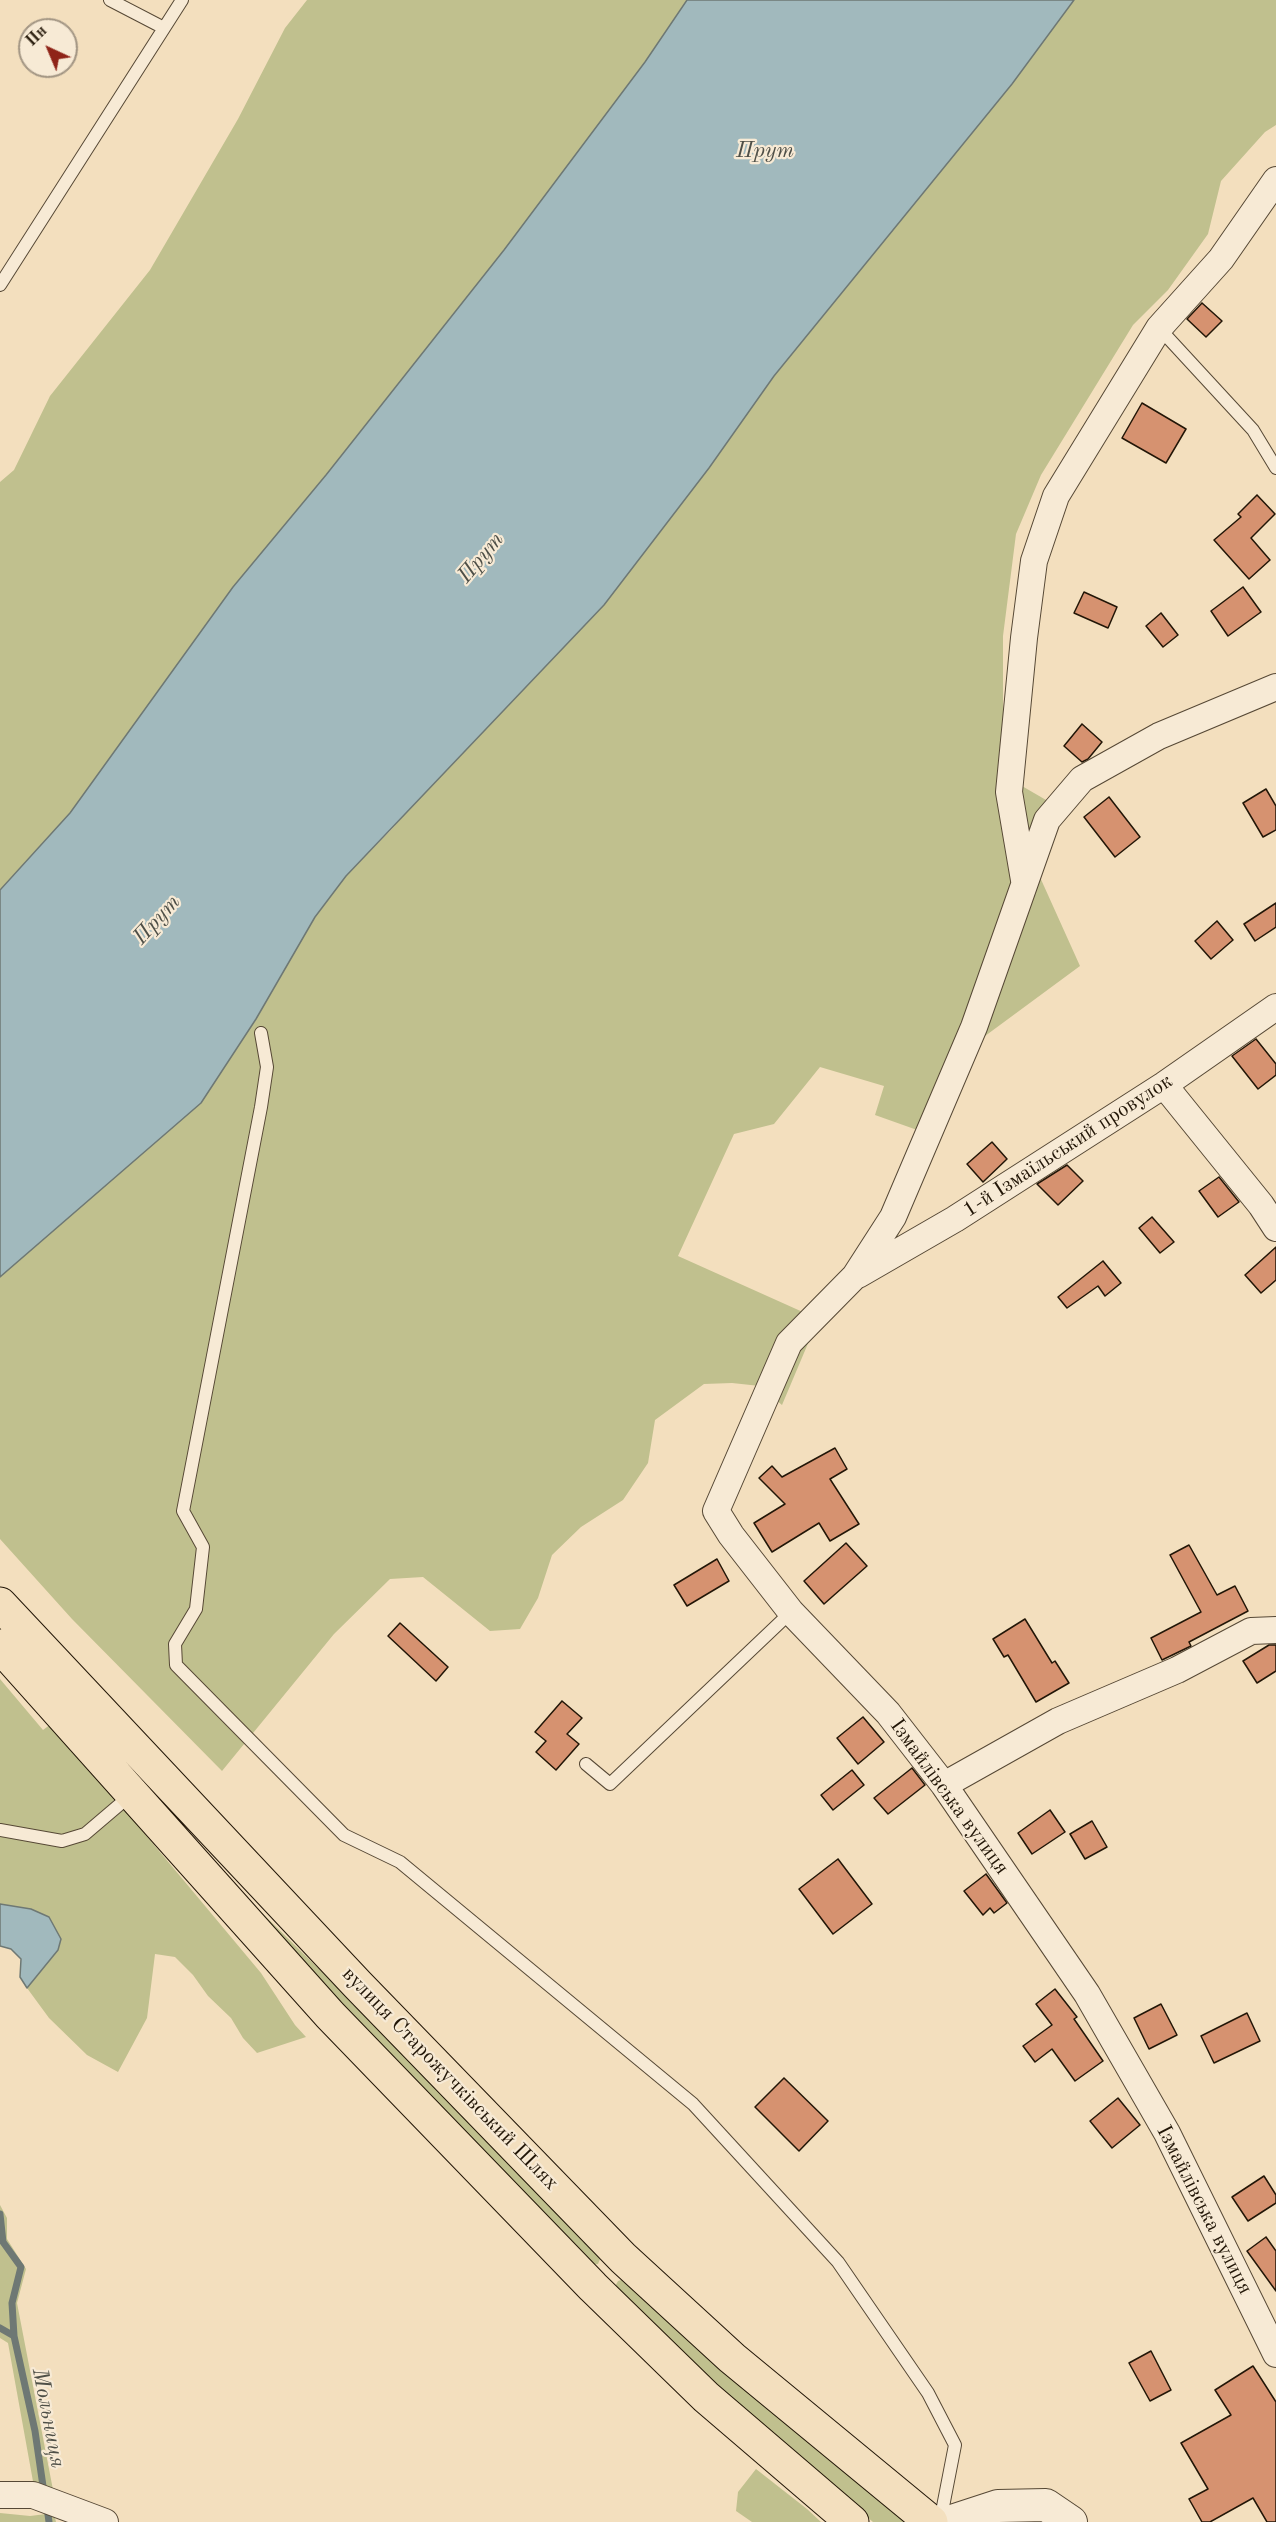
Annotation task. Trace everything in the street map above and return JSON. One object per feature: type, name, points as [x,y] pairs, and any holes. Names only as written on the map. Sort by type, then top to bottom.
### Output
[{"type":"main road","name":"вулиця Старожучківський Шлях","points":[[0,1604],[20,1654],[133,1793],[330,2015],[593,2287],[706,2397],[852,2522]]},
{"type":"main road","name":"вулиця Старожучківський Шлях","points":[[20,1654],[358,1985],[623,2258],[732,2358],[931,2522]]},
{"type":"main road","points":[[593,2287],[623,2258]]},
{"type":"street","points":[[1024,884],[1010,792],[1024,638],[1034,561],[1056,496],[1159,328],[1221,260],[1276,180]]},
{"type":"street","points":[[855,1276],[892,1216],[974,1027],[1047,820],[1082,779],[1159,736],[1276,687]]},
{"type":"street","name":"1-й Ізмаїльський провулок","points":[[855,1276],[955,1219],[1164,1085],[1276,1007]]},
{"type":"street","points":[[1164,1085],[1261,1205],[1276,1228]]},
{"type":"street","name":"Ізмайлівська вулиця","points":[[855,1276],[789,1343],[716,1511],[731,1535],[791,1612],[888,1713],[944,1785],[1087,1994],[1167,2133],[1276,2354]]},
{"type":"street","points":[[944,1785],[1058,1721],[1177,1670],[1251,1631],[1276,1630]]},
{"type":"street","points":[[0,2495],[33,2495],[105,2522]]},
{"type":"street","points":[[949,2522],[998,2506],[1046,2505],[1071,2522]]},
{"type":"lane","points":[[110,0],[164,28]]},
{"type":"lane","points":[[0,285],[182,0]]},
{"type":"lane","points":[[1159,328],[1253,430],[1276,468]]},
{"type":"lane","points":[[261,1033],[267,1067],[264,1087],[183,1510],[203,1547],[196,1609],[175,1644],[176,1665],[344,1835],[400,1862],[693,2104],[838,2262],[928,2393],[955,2445],[940,2522]]},
{"type":"lane","points":[[586,1764],[610,1784],[791,1612]]},
{"type":"lane","points":[[0,1830],[62,1841],[85,1834],[133,1793]]},
{"type":"green space","points":[[307,0],[687,0],[645,62],[504,250],[326,475],[233,587],[70,813],[0,890],[0,482],[14,470],[50,396],[150,270],[238,119],[285,28]]},
{"type":"green space","points":[[1074,0],[1276,0],[1276,125],[1265,132],[1221,181],[1208,234],[1168,290],[1133,325],[1041,475],[1016,534],[1003,636],[1003,775],[1065,811],[1039,875],[1080,966],[981,1039],[886,1264],[812,1334],[782,1405],[760,1386],[732,1383],[704,1384],[655,1420],[648,1463],[623,1500],[581,1527],[552,1555],[538,1598],[520,1629],[490,1631],[423,1577],[390,1579],[334,1634],[222,1771],[72,1619],[0,1539],[0,1277],[201,1103],[315,917],[346,876],[391,830],[709,468],[774,376],[1012,84]],"holes":[[[820,1067],[884,1086],[875,1115],[920,1131],[879,1228],[805,1313],[678,1256],[734,1134],[774,1124]]]},
{"type":"green space","points":[[0,1679],[43,1730],[51,1724],[94,1773],[261,1973],[295,2025],[306,2037],[257,2053],[243,2038],[231,2018],[208,1996],[193,1975],[175,1957],[155,1954],[147,2018],[118,2072],[87,2055],[49,2018],[27,1988],[58,1950],[61,1939],[31,1909],[0,1904]]},
{"type":"green space","points":[[144,1797],[604,2249],[598,2264],[583,2266]]},
{"type":"green space","points":[[0,2205],[7,2218],[7,2239],[26,2269],[17,2303],[54,2495],[34,2487],[8,2343],[0,2338]]},
{"type":"green space","points":[[631,2277],[915,2522],[873,2522],[717,2389],[612,2292],[618,2281]]},
{"type":"green space","points":[[756,2469],[821,2522],[752,2522],[736,2511],[738,2492]]},
{"type":"green space","points":[[0,2513],[30,2516],[54,2513],[56,2522],[0,2522]]},
{"type":"water","name":"Прут","points":[[687,0],[1074,0],[1012,84],[774,376],[709,468],[604,605],[346,876],[315,917],[256,1019],[201,1103],[0,1277],[0,890],[70,813],[233,587],[326,475],[504,250],[645,62]]},
{"type":"water","points":[[0,1904],[31,1909],[49,1917],[61,1939],[58,1950],[27,1988],[20,1977],[21,1959],[11,1949],[0,1946]]},
{"type":"building","points":[[1202,303],[1222,321],[1206,337],[1187,319]]},
{"type":"building","points":[[1142,403],[1186,429],[1166,463],[1122,438]]},
{"type":"building","points":[[1257,495],[1275,514],[1251,538],[1270,560],[1249,579],[1214,540],[1241,517],[1238,514]]},
{"type":"building","points":[[1243,587],[1261,612],[1228,636],[1211,611]]},
{"type":"building","points":[[1084,592],[1117,607],[1108,628],[1074,613]]},
{"type":"building","points":[[1161,613],[1178,635],[1163,647],[1146,626]]},
{"type":"building","points":[[1082,724],[1102,742],[1088,759],[1082,762],[1064,746]]},
{"type":"building","points":[[1266,789],[1276,806],[1276,830],[1263,837],[1243,803]]},
{"type":"building","points":[[1109,797],[1140,837],[1115,857],[1084,817]]},
{"type":"building","points":[[1276,903],[1276,927],[1255,941],[1244,924]]},
{"type":"building","points":[[1217,921],[1233,940],[1211,959],[1195,941]]},
{"type":"building","points":[[1256,1039],[1276,1064],[1276,1075],[1258,1089],[1232,1056]]},
{"type":"building","points":[[992,1142],[1007,1159],[983,1182],[967,1164]]},
{"type":"building","points":[[1067,1165],[1083,1181],[1058,1205],[1037,1184]]},
{"type":"building","points":[[1219,1177],[1239,1202],[1218,1217],[1199,1191]]},
{"type":"building","points":[[1152,1217],[1174,1242],[1160,1253],[1139,1228]]},
{"type":"building","points":[[1276,1247],[1276,1280],[1261,1293],[1245,1275]]},
{"type":"building","points":[[1103,1261],[1121,1283],[1105,1296],[1098,1286],[1067,1308],[1058,1297]]},
{"type":"building","points":[[835,1448],[847,1469],[830,1479],[859,1524],[830,1541],[819,1523],[772,1552],[754,1523],[785,1504],[759,1478],[772,1466],[782,1477]]},
{"type":"building","points":[[846,1543],[867,1566],[824,1604],[804,1581]]},
{"type":"building","points":[[1189,1545],[1217,1595],[1235,1586],[1248,1611],[1189,1642],[1191,1646],[1162,1660],[1151,1638],[1201,1612],[1170,1555]]},
{"type":"building","points":[[717,1559],[729,1581],[687,1606],[674,1585]]},
{"type":"building","points":[[1025,1619],[1052,1663],[1055,1661],[1069,1683],[1036,1702],[1008,1655],[1004,1657],[993,1639]]},
{"type":"building","points":[[400,1623],[448,1667],[436,1681],[388,1636]]},
{"type":"building","points":[[1269,1645],[1276,1645],[1276,1671],[1257,1683],[1243,1661]]},
{"type":"building","points":[[562,1701],[582,1718],[567,1734],[579,1744],[556,1770],[536,1752],[546,1741],[535,1732]]},
{"type":"building","points":[[863,1717],[884,1742],[858,1764],[837,1738]]},
{"type":"building","points":[[912,1768],[925,1785],[888,1814],[874,1798]]},
{"type":"building","points":[[852,1770],[864,1785],[833,1810],[821,1795]]},
{"type":"building","points":[[1050,1810],[1065,1832],[1032,1854],[1018,1833]]},
{"type":"building","points":[[1092,1821],[1107,1847],[1085,1859],[1070,1834]]},
{"type":"building","points":[[838,1859],[872,1904],[833,1934],[799,1889]]},
{"type":"building","points":[[986,1874],[1007,1903],[994,1913],[990,1908],[983,1915],[964,1891]]},
{"type":"building","points":[[1055,1989],[1077,2017],[1074,2019],[1103,2061],[1075,2081],[1052,2049],[1035,2062],[1023,2046],[1052,2025],[1036,2004]]},
{"type":"building","points":[[1161,2004],[1177,2035],[1149,2049],[1134,2018]]},
{"type":"building","points":[[1247,2013],[1260,2041],[1214,2063],[1201,2036]]},
{"type":"building","points":[[784,2078],[828,2121],[799,2151],[755,2107]]},
{"type":"building","points":[[1118,2098],[1140,2125],[1112,2148],[1090,2121]]},
{"type":"building","points":[[1264,2176],[1276,2195],[1276,2203],[1248,2221],[1232,2197]]},
{"type":"building","points":[[1266,2237],[1276,2251],[1276,2291],[1247,2251]]},
{"type":"building","points":[[1151,2351],[1171,2390],[1150,2401],[1129,2363]]},
{"type":"building","points":[[1253,2366],[1276,2402],[1276,2522],[1267,2522],[1253,2498],[1210,2522],[1202,2522],[1189,2499],[1208,2489],[1181,2443],[1231,2415],[1215,2390]]},
{"type":"waterway","points":[[0,2214],[3,2242],[21,2267],[12,2303],[14,2336]]},
{"type":"waterway","name":"Мольниця","points":[[0,2328],[14,2336],[35,2431],[44,2493]]},
{"type":"waterway","name":"Мольниця","points":[[47,2507],[49,2522]]}]
